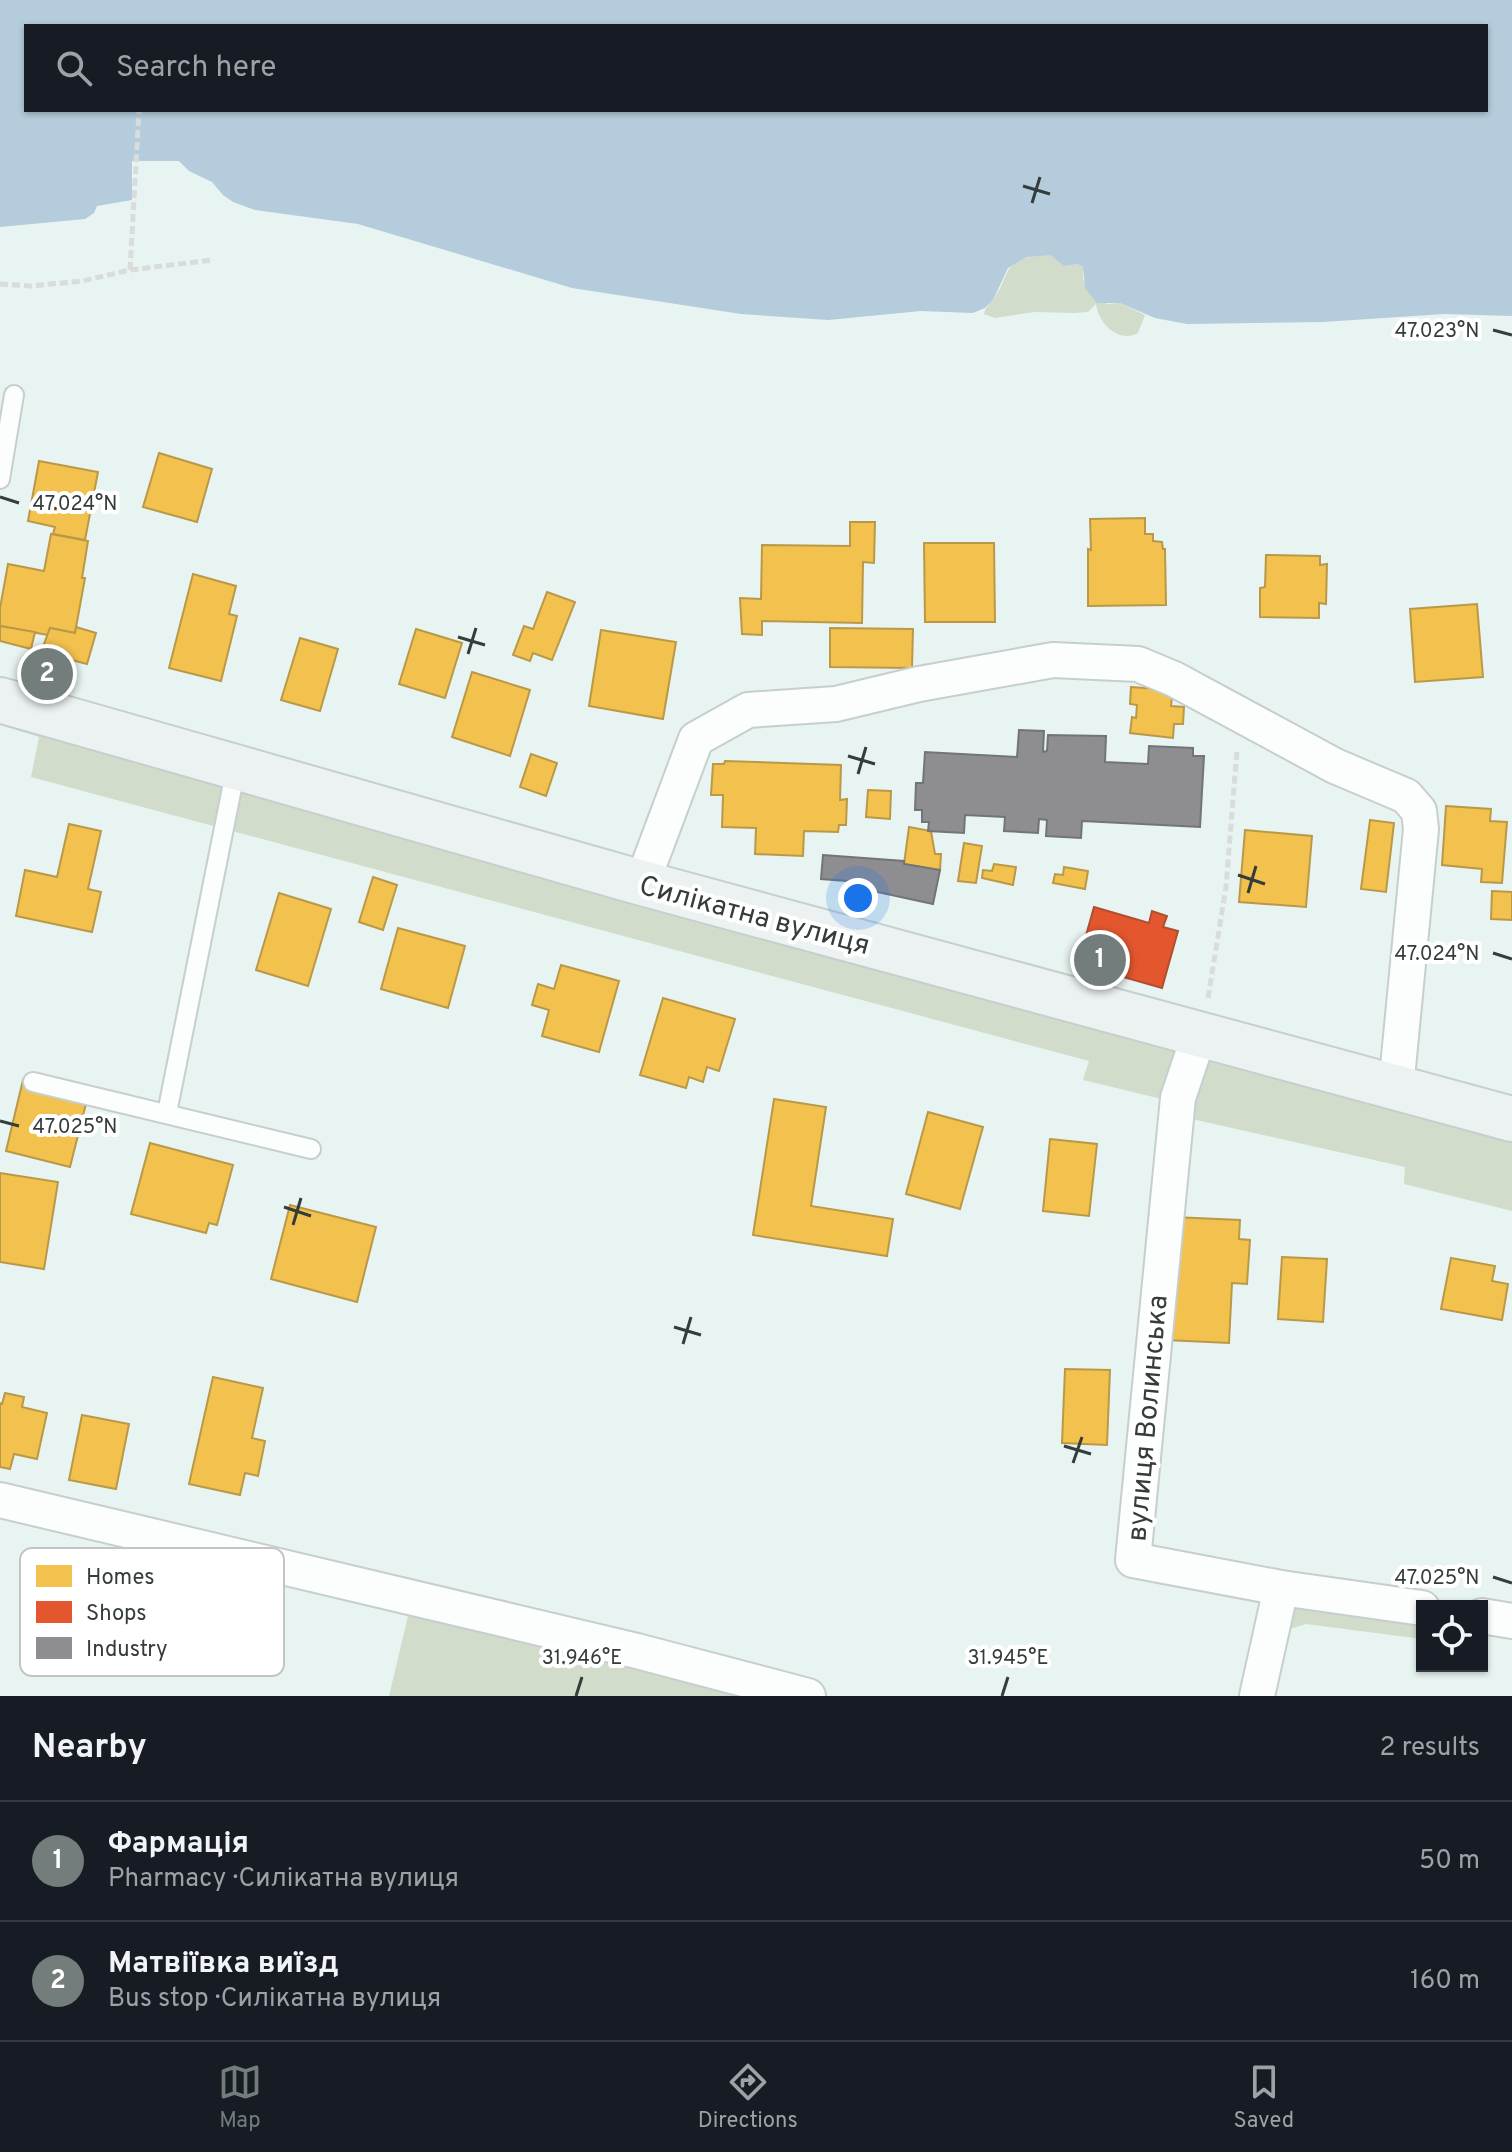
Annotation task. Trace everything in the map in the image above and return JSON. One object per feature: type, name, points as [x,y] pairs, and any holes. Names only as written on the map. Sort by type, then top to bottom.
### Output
[{"type":"street","points":[[642,883],[696,739],[748,710],[836,704],[919,684],[1053,660],[1138,664],[1240,713],[1335,766],[1406,796],[1419,811],[1421,829],[1396,1088]]},
{"type":"street","name":"Силікатна вулиця","points":[[0,700],[642,883],[1512,1119]]},
{"type":"street","name":"вулиця Волинська","points":[[1199,1035],[1178,1098],[1133,1560],[1281,1588],[1416,1607]]},
{"type":"street","points":[[0,1500],[203,1548]]},
{"type":"street","points":[[284,1567],[622,1647],[808,1696]]},
{"type":"street","points":[[1257,1696],[1281,1588]]},
{"type":"street","points":[[1488,1617],[1512,1621]]},
{"type":"lane","points":[[0,479],[14,395]]},
{"type":"lane","points":[[167,1113],[236,768]]},
{"type":"lane","points":[[33,1082],[311,1149]]},
{"type":"path","points":[[130,270],[139,112]]},
{"type":"path","points":[[0,284],[31,286],[82,281],[130,270],[212,260]]},
{"type":"path","points":[[1199,1035],[1226,887],[1240,713]]},
{"type":"green space","points":[[1050,255],[1064,266],[1078,264],[1083,267],[1083,280],[1107,304],[1120,303],[1145,315],[1138,333],[1124,336],[1111,330],[1101,318],[1096,304],[1088,312],[1035,312],[995,318],[984,314],[1010,268],[1020,260]]},
{"type":"green space","points":[[0,702],[1183,1042],[1170,1101],[1083,1080],[1089,1061],[31,777],[39,737],[0,725]]},
{"type":"green space","points":[[1199,1052],[1512,1129],[1512,1211],[1404,1184],[1405,1167],[1183,1117]]},
{"type":"green space","points":[[1301,1599],[1416,1606],[1416,1638],[1306,1624],[1283,1631]]},
{"type":"green space","points":[[409,1612],[812,1696],[389,1696]]},
{"type":"water","points":[[0,0],[1512,0],[1512,316],[1444,314],[1323,322],[1187,324],[1155,318],[1120,303],[1097,303],[1085,288],[1083,267],[1078,264],[1064,266],[1050,255],[1027,257],[1008,268],[993,300],[973,313],[921,311],[828,320],[741,314],[572,288],[358,224],[255,210],[233,202],[212,182],[189,171],[179,161],[132,161],[132,200],[97,206],[94,213],[85,219],[0,227]]},
{"type":"building: Homes","points":[[159,453],[212,469],[197,522],[143,507]]},
{"type":"building: Homes","points":[[39,461],[98,472],[85,540],[53,534],[55,527],[28,521]]},
{"type":"building: Homes","points":[[1145,518],[1145,534],[1153,534],[1153,541],[1162,542],[1165,549],[1166,605],[1088,606],[1090,519]]},
{"type":"building: Homes","points":[[850,522],[875,522],[874,563],[863,562],[862,623],[762,621],[762,635],[742,634],[740,598],[761,599],[762,545],[850,546]]},
{"type":"building: Homes","points":[[51,534],[88,541],[75,633],[50,628],[48,635],[0,626],[8,564],[44,571]]},
{"type":"building: Homes","points":[[924,543],[994,543],[995,622],[925,622]]},
{"type":"building: Homes","points":[[1266,555],[1320,556],[1320,565],[1327,564],[1326,604],[1319,603],[1319,618],[1260,617],[1260,588],[1265,587]]},
{"type":"building: Homes","points":[[193,574],[236,586],[229,614],[237,616],[221,681],[169,668]]},
{"type":"building: Homes","points":[[547,592],[575,602],[552,660],[533,653],[530,661],[513,655],[524,626],[533,629]]},
{"type":"building: Homes","points":[[1477,604],[1483,677],[1415,682],[1410,609]]},
{"type":"building: Homes","points":[[0,626],[35,632],[31,649],[0,641]]},
{"type":"building: Homes","points":[[76,627],[96,633],[87,664],[41,652],[50,628],[75,633]]},
{"type":"building: Homes","points":[[830,628],[913,629],[912,668],[830,667]]},
{"type":"building: Homes","points":[[416,629],[462,643],[445,698],[399,684]]},
{"type":"building: Homes","points":[[601,630],[676,642],[663,719],[589,706]]},
{"type":"building: Homes","points":[[300,638],[338,649],[320,711],[281,700]]},
{"type":"building: Homes","points":[[472,672],[530,690],[510,756],[452,737]]},
{"type":"building: Homes","points":[[1131,687],[1173,690],[1171,706],[1184,707],[1183,724],[1174,724],[1173,738],[1130,733],[1137,705],[1130,704]]},
{"type":"building: Homes","points":[[531,754],[557,763],[546,796],[520,787]]},
{"type":"building: Homes","points":[[725,761],[841,765],[840,800],[847,799],[846,825],[839,825],[838,832],[804,831],[803,856],[755,854],[756,828],[722,827],[723,795],[711,795],[713,764],[724,764]]},
{"type":"building: Homes","points":[[868,790],[891,791],[890,819],[866,817]]},
{"type":"building: Homes","points":[[1446,806],[1491,809],[1490,821],[1507,822],[1502,883],[1481,882],[1482,869],[1442,865]]},
{"type":"building: Homes","points":[[1370,820],[1394,823],[1386,892],[1361,889]]},
{"type":"building: Homes","points":[[69,824],[101,831],[88,889],[101,892],[92,932],[16,916],[25,870],[57,877]]},
{"type":"building: Homes","points":[[909,827],[931,831],[935,854],[941,854],[940,870],[904,864]]},
{"type":"building: Homes","points":[[1245,830],[1312,836],[1306,907],[1239,902]]},
{"type":"building: Homes","points":[[964,843],[982,846],[976,883],[958,881]]},
{"type":"building: Homes","points":[[994,864],[1016,867],[1013,885],[982,878],[983,870],[992,871]]},
{"type":"building: Homes","points":[[1064,867],[1088,871],[1085,889],[1053,883],[1055,874],[1063,875]]},
{"type":"building: Homes","points":[[373,877],[397,885],[383,930],[359,922]]},
{"type":"building: Homes","points":[[1492,891],[1512,892],[1512,920],[1491,919]]},
{"type":"building: Homes","points":[[279,893],[331,909],[308,986],[256,970]]},
{"type":"building: Homes","points":[[398,928],[465,946],[448,1008],[381,989]]},
{"type":"building: Homes","points":[[561,965],[619,981],[599,1052],[542,1036],[549,1010],[532,1005],[538,984],[554,989]]},
{"type":"building: Homes","points":[[663,998],[735,1019],[719,1071],[707,1067],[703,1082],[689,1077],[686,1088],[640,1075]]},
{"type":"building: Homes","points":[[23,1080],[88,1096],[70,1167],[6,1151]]},
{"type":"building: Homes","points":[[774,1099],[826,1107],[811,1206],[893,1219],[887,1256],[753,1235]]},
{"type":"building: Homes","points":[[928,1112],[983,1127],[960,1209],[906,1194]]},
{"type":"building: Homes","points":[[1050,1139],[1097,1144],[1089,1216],[1043,1211]]},
{"type":"building: Homes","points":[[150,1143],[233,1165],[217,1225],[209,1223],[206,1233],[131,1214]]},
{"type":"building: Homes","points":[[0,1173],[58,1182],[44,1269],[0,1262]]},
{"type":"building: Homes","points":[[290,1205],[376,1227],[357,1302],[271,1279]]},
{"type":"building: Homes","points":[[1173,1217],[1240,1220],[1239,1239],[1250,1240],[1247,1284],[1232,1283],[1229,1343],[1166,1340]]},
{"type":"building: Homes","points":[[1282,1257],[1327,1259],[1323,1322],[1278,1319]]},
{"type":"building: Homes","points":[[1451,1258],[1495,1266],[1492,1281],[1508,1284],[1502,1320],[1441,1309]]},
{"type":"building: Homes","points":[[1065,1369],[1110,1370],[1107,1445],[1062,1443]]},
{"type":"building: Homes","points":[[213,1377],[263,1388],[252,1438],[265,1441],[258,1476],[245,1473],[240,1495],[189,1484]]},
{"type":"building: Homes","points":[[5,1393],[24,1397],[22,1407],[47,1413],[37,1459],[14,1454],[10,1469],[0,1467],[0,1403]]},
{"type":"building: Homes","points":[[82,1415],[129,1424],[116,1489],[69,1480]]},
{"type":"building: Shops","points":[[1094,907],[1149,923],[1152,911],[1167,916],[1163,927],[1178,931],[1162,988],[1078,964]]},
{"type":"building: Industry","points":[[1019,730],[1044,731],[1043,752],[1047,751],[1048,735],[1106,736],[1105,762],[1148,764],[1149,746],[1193,748],[1193,756],[1204,756],[1200,827],[1082,821],[1081,838],[1046,836],[1047,820],[1039,819],[1038,833],[1004,831],[1005,817],[965,815],[964,833],[928,831],[929,822],[922,822],[922,810],[915,810],[916,783],[923,783],[925,752],[1017,757]]},
{"type":"building: Industry","points":[[823,855],[904,861],[904,864],[940,870],[933,904],[859,888],[860,882],[821,879]]},
{"type":"place","name":"Матвіївка виїзд","points":[[47,674]]},
{"type":"place","name":"Фармація","points":[[1100,960]]}]
